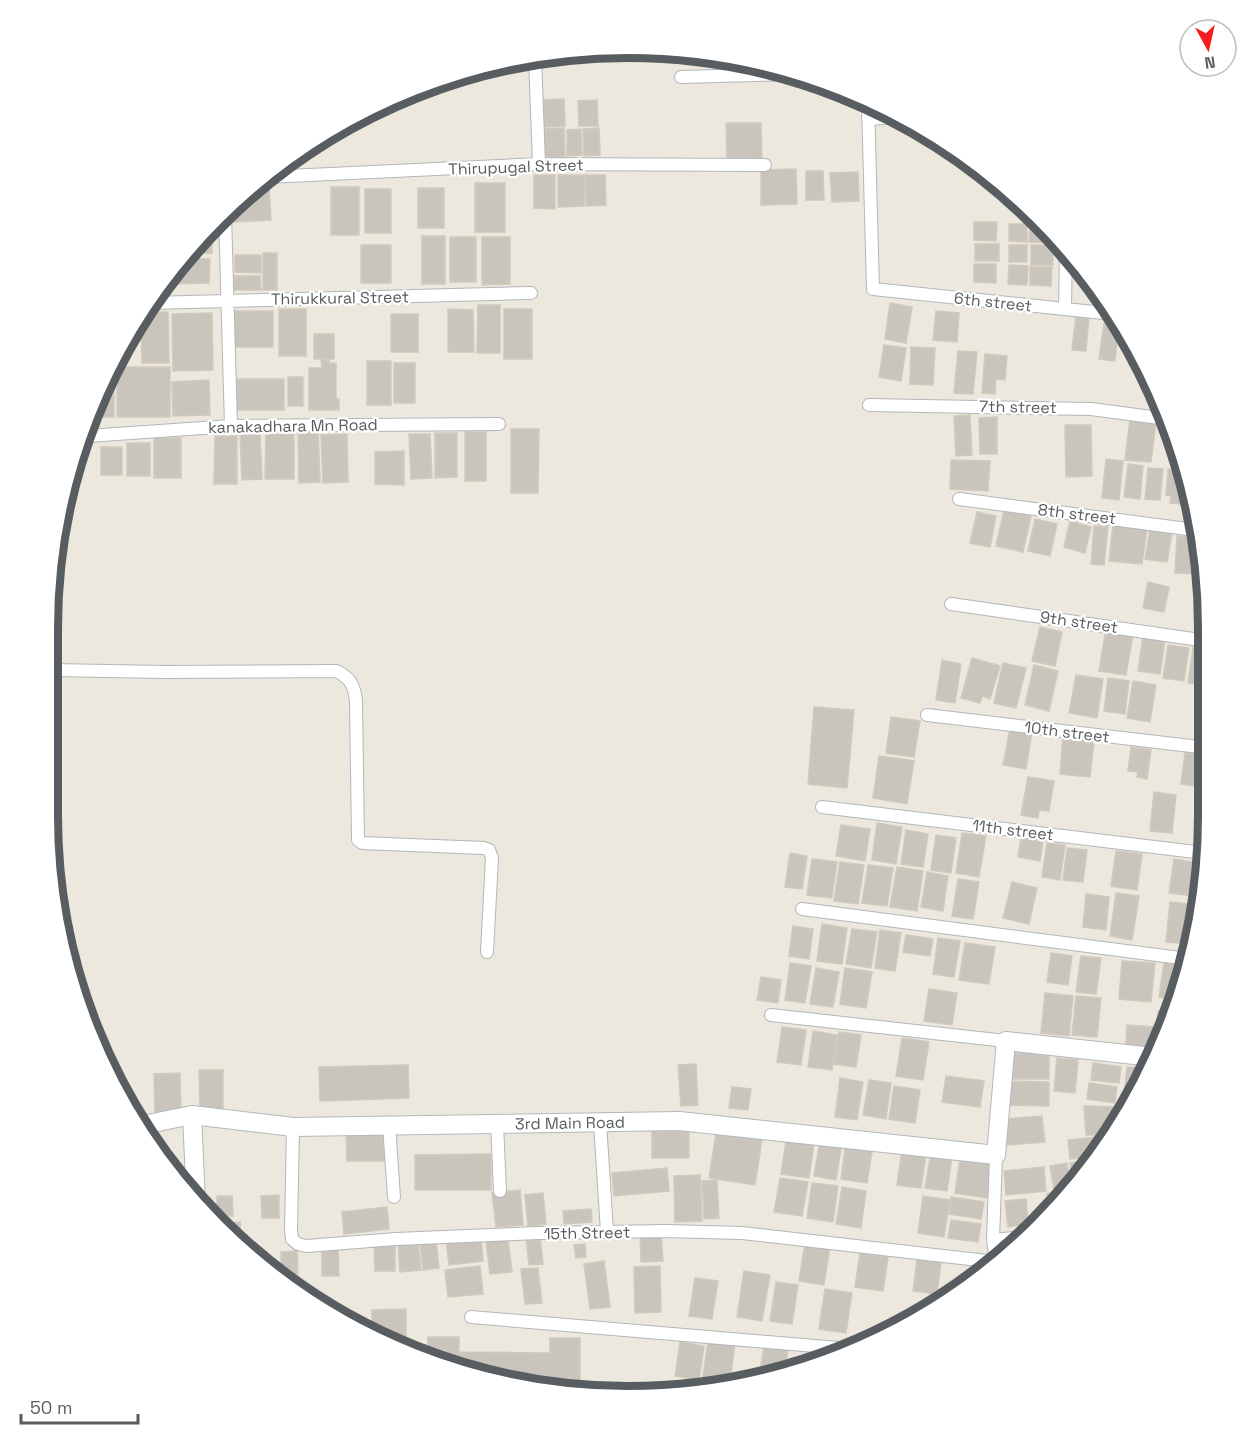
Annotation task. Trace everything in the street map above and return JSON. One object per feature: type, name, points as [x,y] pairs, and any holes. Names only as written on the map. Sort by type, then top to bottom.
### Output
[{"type":"street","points":[[535,66],[539,164]]},
{"type":"street","points":[[681,77],[762,75]]},
{"type":"street","points":[[868,112],[868,119],[882,118]]},
{"type":"street","name":"6th street","points":[[868,119],[873,289],[1103,313]]},
{"type":"street","name":"Thirupugal Street","points":[[281,176],[539,164],[765,165]]},
{"type":"street","points":[[225,225],[231,426]]},
{"type":"street","points":[[1065,309],[1066,264]]},
{"type":"street","name":"Thirukkural Street","points":[[161,303],[531,293]]},
{"type":"street","name":"7th street","points":[[869,405],[1091,409],[1157,418]]},
{"type":"street","name":"kanakadhara Mn Road","points":[[92,436],[231,426],[499,424]]},
{"type":"street","name":"8th street","points":[[959,499],[1189,529]]},
{"type":"street","name":"9th street","points":[[951,604],[1198,640]]},
{"type":"street","points":[[58,670],[337,671],[345,676],[351,680],[355,688],[358,840],[362,843],[489,850],[492,858],[487,952]]},
{"type":"street","name":"10th street","points":[[927,715],[1198,747]]},
{"type":"street","name":"11th street","points":[[822,807],[1196,852]]},
{"type":"street","points":[[801,909],[1179,958]]},
{"type":"street","points":[[771,1015],[1144,1057]]},
{"type":"street","points":[[995,1251],[996,1155],[1006,1041]]},
{"type":"street","points":[[192,1115],[195,1185]]},
{"type":"street","name":"3rd Main Road","points":[[149,1124],[192,1115],[293,1127],[679,1121],[996,1155]]},
{"type":"street","points":[[600,1122],[606,1232]]},
{"type":"street","points":[[497,1124],[500,1191]]},
{"type":"street","points":[[389,1125],[394,1197]]},
{"type":"street","name":"15th Street","points":[[293,1127],[291,1230],[292,1239],[306,1246],[396,1239],[606,1232],[742,1233],[984,1261]]},
{"type":"street","points":[[993,1240],[1009,1238]]},
{"type":"street","points":[[471,1317],[832,1347]]},
{"type":"building","points":[[564,99],[565,126],[544,127],[543,100]]},
{"type":"building","points":[[597,100],[598,126],[579,126],[578,101]]},
{"type":"building","points":[[726,123],[761,123],[762,159],[727,159]]},
{"type":"building","points":[[564,128],[565,157],[546,157],[545,129]]},
{"type":"building","points":[[599,128],[600,155],[584,156],[583,129]]},
{"type":"building","points":[[581,129],[582,155],[567,156],[567,130]]},
{"type":"building","points":[[796,169],[797,204],[761,205],[761,170]]},
{"type":"building","points":[[806,171],[823,171],[824,200],[806,200]]},
{"type":"building","points":[[858,172],[859,201],[832,202],[830,173]]},
{"type":"building","points":[[534,175],[555,175],[555,209],[534,208]]},
{"type":"building","points":[[558,175],[584,175],[584,206],[558,207]]},
{"type":"building","points":[[585,175],[605,175],[606,205],[586,206]]},
{"type":"building","points":[[475,183],[505,183],[505,232],[475,232]]},
{"type":"building","points":[[268,187],[271,220],[235,222],[235,216]]},
{"type":"building","points":[[331,187],[359,187],[359,235],[331,235]]},
{"type":"building","points":[[418,188],[444,188],[444,228],[418,228]]},
{"type":"building","points":[[365,189],[391,189],[391,233],[365,233]]},
{"type":"building","points":[[974,222],[997,222],[996,241],[974,240]]},
{"type":"building","points":[[1009,224],[1027,224],[1027,242],[1009,241]]},
{"type":"building","points":[[1031,225],[1047,243],[1029,242]]},
{"type":"building","points":[[422,236],[445,236],[445,284],[422,284]]},
{"type":"building","points":[[450,237],[476,237],[476,282],[450,282]]},
{"type":"building","points":[[482,237],[510,237],[510,284],[482,285]]},
{"type":"building","points":[[212,240],[212,253],[200,254]]},
{"type":"building","points":[[975,244],[999,244],[999,261],[975,261]]},
{"type":"building","points":[[361,245],[391,245],[391,283],[361,283]]},
{"type":"building","points":[[1009,245],[1027,245],[1027,262],[1009,262]]},
{"type":"building","points":[[1031,245],[1049,245],[1053,250],[1053,265],[1031,265]]},
{"type":"building","points":[[263,253],[277,253],[277,290],[263,290]]},
{"type":"building","points":[[235,255],[261,255],[261,273],[235,272]]},
{"type":"building","points":[[195,258],[210,259],[209,283],[174,284]]},
{"type":"building","points":[[974,264],[996,264],[996,283],[974,282]]},
{"type":"building","points":[[1009,265],[1028,266],[1027,285],[1008,284]]},
{"type":"building","points":[[1030,267],[1052,267],[1051,286],[1030,285]]},
{"type":"building","points":[[234,276],[260,276],[261,290],[234,290]]},
{"type":"building","points":[[890,303],[912,307],[906,343],[885,339]]},
{"type":"building","points":[[478,305],[500,305],[500,353],[477,353]]},
{"type":"building","points":[[279,309],[306,309],[306,356],[279,356]]},
{"type":"building","points":[[448,309],[473,310],[474,352],[448,352]]},
{"type":"building","points":[[504,309],[532,309],[532,359],[504,359]]},
{"type":"building","points":[[233,311],[273,311],[273,347],[232,347]]},
{"type":"building","points":[[936,311],[959,313],[957,342],[933,340]]},
{"type":"building","points":[[154,312],[168,312],[169,363],[142,363],[141,333]]},
{"type":"building","points":[[212,313],[213,370],[173,371],[172,314]]},
{"type":"building","points":[[391,314],[418,314],[418,352],[391,352]]},
{"type":"building","points":[[1076,316],[1089,317],[1086,351],[1072,350]]},
{"type":"building","points":[[1104,323],[1109,323],[1118,337],[1115,361],[1099,359]]},
{"type":"building","points":[[314,334],[334,334],[334,359],[314,359]]},
{"type":"building","points":[[884,345],[906,348],[901,381],[879,377]]},
{"type":"building","points":[[911,347],[935,348],[933,385],[910,384]]},
{"type":"building","points":[[958,351],[977,352],[973,394],[954,393]]},
{"type":"building","points":[[985,354],[1007,356],[1005,380],[996,379],[995,394],[982,393]]},
{"type":"building","points":[[321,360],[336,363],[336,399],[339,399],[339,410],[309,410],[309,368],[322,368]]},
{"type":"building","points":[[367,361],[391,361],[391,405],[367,405]]},
{"type":"building","points":[[394,363],[415,363],[415,403],[394,403]]},
{"type":"building","points":[[122,367],[170,367],[170,417],[117,417],[117,376]]},
{"type":"building","points":[[288,377],[303,377],[303,406],[288,406]]},
{"type":"building","points":[[237,379],[284,379],[284,410],[237,410]]},
{"type":"building","points":[[209,380],[210,415],[173,416],[172,382]]},
{"type":"building","points":[[114,383],[114,417],[99,417]]},
{"type":"building","points":[[970,415],[972,455],[956,456],[954,416]]},
{"type":"building","points":[[997,417],[997,454],[980,454],[979,418]]},
{"type":"building","points":[[1130,419],[1156,422],[1151,462],[1125,460]]},
{"type":"building","points":[[1065,425],[1091,425],[1092,476],[1066,477]]},
{"type":"building","points":[[511,429],[539,429],[538,493],[511,493]]},
{"type":"building","points":[[318,430],[320,482],[299,483],[298,431]]},
{"type":"building","points":[[465,432],[486,432],[486,481],[465,481]]},
{"type":"building","points":[[260,433],[262,479],[242,480],[240,434]]},
{"type":"building","points":[[266,433],[294,433],[294,479],[265,479]]},
{"type":"building","points":[[435,433],[457,433],[457,477],[435,478]]},
{"type":"building","points":[[347,434],[348,482],[323,483],[321,435]]},
{"type":"building","points":[[409,434],[430,434],[432,478],[411,479]]},
{"type":"building","points":[[215,436],[237,436],[237,484],[214,484]]},
{"type":"building","points":[[154,438],[181,438],[181,478],[154,478]]},
{"type":"building","points":[[127,443],[150,443],[150,476],[127,476]]},
{"type":"building","points":[[101,447],[122,447],[122,475],[101,475]]},
{"type":"building","points":[[404,451],[404,485],[375,484],[375,452]]},
{"type":"building","points":[[1106,459],[1123,461],[1119,500],[1102,498]]},
{"type":"building","points":[[951,460],[990,461],[988,491],[950,489]]},
{"type":"building","points":[[1128,464],[1143,466],[1140,499],[1124,497]]},
{"type":"building","points":[[1148,468],[1163,469],[1160,500],[1145,499]]},
{"type":"building","points":[[1168,469],[1175,470],[1182,504],[1170,503],[1171,496],[1166,495]]},
{"type":"building","points":[[1004,510],[1031,516],[1023,552],[996,546]]},
{"type":"building","points":[[977,512],[996,516],[990,547],[970,543]]},
{"type":"building","points":[[1035,519],[1057,524],[1050,556],[1028,551]]},
{"type":"building","points":[[1070,521],[1091,527],[1085,553],[1064,547]]},
{"type":"building","points":[[1113,525],[1147,529],[1142,564],[1109,561]]},
{"type":"building","points":[[1094,526],[1108,527],[1104,565],[1091,564]]},
{"type":"building","points":[[1150,529],[1172,533],[1167,562],[1145,559]]},
{"type":"building","points":[[1177,536],[1190,537],[1195,574],[1175,573]]},
{"type":"building","points":[[1148,582],[1169,587],[1164,612],[1143,608]]},
{"type":"building","points":[[1040,627],[1062,632],[1055,666],[1032,661]]},
{"type":"building","points":[[1106,629],[1133,634],[1126,675],[1099,671]]},
{"type":"building","points":[[1143,635],[1165,639],[1160,674],[1138,671]]},
{"type":"building","points":[[1194,641],[1198,642],[1198,684],[1188,683]]},
{"type":"building","points":[[1168,645],[1189,648],[1184,681],[1163,678]]},
{"type":"building","points":[[972,658],[1000,666],[990,699],[982,696],[980,703],[961,698]]},
{"type":"building","points":[[942,660],[961,664],[955,703],[936,700]]},
{"type":"building","points":[[1003,663],[1026,668],[1016,708],[994,703]]},
{"type":"building","points":[[1034,665],[1058,671],[1049,711],[1025,705]]},
{"type":"building","points":[[1076,675],[1103,679],[1097,718],[1069,713]]},
{"type":"building","points":[[1108,678],[1129,681],[1125,714],[1104,711]]},
{"type":"building","points":[[1133,681],[1156,685],[1150,722],[1127,718]]},
{"type":"building","points":[[814,707],[854,710],[847,788],[808,784]]},
{"type":"building","points":[[891,717],[920,721],[914,757],[886,753]]},
{"type":"building","points":[[1010,729],[1032,732],[1026,769],[1003,765]]},
{"type":"building","points":[[1063,736],[1094,740],[1090,777],[1060,774]]},
{"type":"building","points":[[1131,747],[1151,750],[1147,779],[1137,777],[1138,772],[1128,771]]},
{"type":"building","points":[[1185,753],[1198,755],[1198,786],[1181,784]]},
{"type":"building","points":[[879,756],[914,761],[907,804],[873,798]]},
{"type":"building","points":[[1028,777],[1054,781],[1049,811],[1039,810],[1038,818],[1021,815]]},
{"type":"building","points":[[1154,792],[1176,795],[1172,833],[1150,831]]},
{"type":"building","points":[[877,823],[902,827],[896,864],[872,860]]},
{"type":"building","points":[[841,825],[870,829],[865,861],[836,856]]},
{"type":"building","points":[[906,830],[928,834],[923,867],[901,864]]},
{"type":"building","points":[[962,833],[986,836],[979,877],[956,873]]},
{"type":"building","points":[[936,835],[956,838],[951,873],[931,870]]},
{"type":"building","points":[[1021,838],[1043,842],[1040,861],[1018,857]]},
{"type":"building","points":[[1047,843],[1065,845],[1060,880],[1042,877]]},
{"type":"building","points":[[1067,848],[1087,850],[1083,882],[1063,880]]},
{"type":"building","points":[[1116,851],[1142,854],[1137,890],[1111,886]]},
{"type":"building","points":[[790,853],[807,856],[802,889],[785,887]]},
{"type":"building","points":[[812,859],[837,862],[832,898],[807,895]]},
{"type":"building","points":[[1174,859],[1195,862],[1192,896],[1169,893]]},
{"type":"building","points":[[840,862],[864,865],[858,904],[834,901]]},
{"type":"building","points":[[868,865],[893,868],[887,906],[862,903]]},
{"type":"building","points":[[897,867],[923,871],[917,911],[890,907]]},
{"type":"building","points":[[927,872],[948,876],[943,911],[921,907]]},
{"type":"building","points":[[958,879],[979,882],[973,919],[952,916]]},
{"type":"building","points":[[1012,882],[1037,888],[1029,924],[1003,918]]},
{"type":"building","points":[[1116,893],[1139,896],[1132,940],[1110,936]]},
{"type":"building","points":[[1086,894],[1109,897],[1106,930],[1083,927]]},
{"type":"building","points":[[1170,902],[1191,904],[1183,943],[1166,942]]},
{"type":"building","points":[[822,924],[847,928],[842,964],[817,961]]},
{"type":"building","points":[[793,926],[813,929],[809,959],[789,956]]},
{"type":"building","points":[[852,929],[877,932],[871,968],[846,964]]},
{"type":"building","points":[[880,930],[901,933],[895,971],[875,968]]},
{"type":"building","points":[[906,935],[933,939],[930,956],[903,952]]},
{"type":"building","points":[[938,938],[960,941],[954,977],[933,974]]},
{"type":"building","points":[[965,943],[995,947],[989,984],[959,980]]},
{"type":"building","points":[[1051,953],[1072,956],[1068,985],[1047,982]]},
{"type":"building","points":[[1081,956],[1101,958],[1096,994],[1076,992]]},
{"type":"building","points":[[1122,961],[1155,963],[1151,1002],[1119,999]]},
{"type":"building","points":[[790,963],[811,966],[805,1003],[785,1000]]},
{"type":"building","points":[[1164,963],[1177,965],[1167,998],[1159,997]]},
{"type":"building","points":[[816,968],[839,972],[833,1007],[810,1004]]},
{"type":"building","points":[[845,968],[872,972],[866,1008],[840,1004]]},
{"type":"building","points":[[761,977],[781,980],[778,1003],[757,1000]]},
{"type":"building","points":[[929,989],[957,993],[952,1025],[924,1021]]},
{"type":"building","points":[[1045,993],[1073,996],[1069,1036],[1041,1033]]},
{"type":"building","points":[[1076,996],[1101,998],[1097,1037],[1072,1035]]},
{"type":"building","points":[[1158,1011],[1162,1011],[1157,1027]]},
{"type":"building","points":[[1127,1025],[1155,1027],[1148,1048],[1126,1046]]},
{"type":"building","points":[[782,1027],[806,1030],[801,1065],[777,1062]]},
{"type":"building","points":[[813,1031],[837,1035],[832,1070],[808,1067]]},
{"type":"building","points":[[839,1032],[861,1035],[856,1067],[834,1064]]},
{"type":"building","points":[[902,1038],[929,1042],[923,1080],[896,1076]]},
{"type":"building","points":[[1006,1053],[1049,1053],[1049,1079],[1006,1079]]},
{"type":"building","points":[[1057,1058],[1078,1060],[1075,1093],[1054,1091]]},
{"type":"building","points":[[1093,1063],[1121,1067],[1119,1083],[1091,1080]]},
{"type":"building","points":[[696,1064],[698,1105],[681,1106],[678,1065]]},
{"type":"building","points":[[408,1065],[409,1098],[320,1101],[319,1067]]},
{"type":"building","points":[[1127,1067],[1139,1068],[1139,1068],[1124,1095]]},
{"type":"building","points":[[199,1070],[223,1070],[223,1114],[200,1115]]},
{"type":"building","points":[[180,1073],[181,1113],[155,1113],[154,1074]]},
{"type":"building","points":[[946,1076],[984,1081],[980,1107],[942,1102]]},
{"type":"building","points":[[840,1078],[863,1082],[857,1120],[835,1117]]},
{"type":"building","points":[[869,1080],[891,1083],[886,1119],[863,1115]]},
{"type":"building","points":[[1007,1081],[1049,1082],[1049,1106],[1006,1105]]},
{"type":"building","points":[[1089,1083],[1117,1087],[1115,1103],[1087,1099]]},
{"type":"building","points":[[894,1086],[920,1090],[915,1123],[889,1119]]},
{"type":"building","points":[[732,1087],[751,1089],[748,1110],[729,1108]]},
{"type":"building","points":[[1084,1106],[1116,1107],[1100,1135],[1086,1135]]},
{"type":"building","points":[[1042,1116],[1045,1142],[1007,1145],[1005,1119]]},
{"type":"building","points":[[717,1127],[763,1133],[755,1185],[709,1178]]},
{"type":"building","points":[[383,1131],[384,1161],[347,1161],[346,1132]]},
{"type":"building","points":[[652,1131],[689,1131],[689,1158],[652,1158]]},
{"type":"building","points":[[787,1134],[815,1138],[809,1178],[781,1174]]},
{"type":"building","points":[[1099,1137],[1084,1157],[1070,1159],[1068,1140]]},
{"type":"building","points":[[820,1140],[842,1143],[836,1180],[814,1176]]},
{"type":"building","points":[[846,1141],[873,1145],[867,1183],[841,1179]]},
{"type":"building","points":[[902,1151],[926,1155],[921,1188],[897,1185]]},
{"type":"building","points":[[931,1152],[952,1156],[947,1191],[925,1188]]},
{"type":"building","points":[[961,1153],[993,1158],[987,1198],[955,1193]]},
{"type":"building","points":[[491,1154],[491,1190],[415,1190],[415,1155]]},
{"type":"building","points":[[1081,1162],[1072,1173],[1070,1163]]},
{"type":"building","points":[[1067,1163],[1069,1175],[1058,1189],[1054,1190],[1050,1166]]},
{"type":"building","points":[[1044,1167],[1046,1191],[1006,1195],[1004,1171]]},
{"type":"building","points":[[667,1168],[669,1191],[614,1196],[612,1173]]},
{"type":"building","points":[[700,1175],[702,1221],[675,1222],[674,1176]]},
{"type":"building","points":[[780,1178],[808,1182],[802,1216],[774,1212]]},
{"type":"building","points":[[717,1180],[719,1218],[704,1219],[702,1181]]},
{"type":"building","points":[[812,1183],[838,1186],[833,1222],[807,1218]]},
{"type":"building","points":[[842,1187],[866,1191],[861,1228],[836,1224]]},
{"type":"building","points":[[520,1190],[523,1225],[496,1227],[492,1193]]},
{"type":"building","points":[[543,1193],[546,1224],[528,1226],[525,1195]]},
{"type":"building","points":[[279,1195],[279,1218],[262,1218],[261,1196]]},
{"type":"building","points":[[217,1196],[232,1196],[233,1216],[222,1216],[217,1210]]},
{"type":"building","points":[[923,1196],[950,1200],[944,1237],[918,1233]]},
{"type":"building","points":[[951,1197],[984,1202],[981,1219],[949,1214]]},
{"type":"building","points":[[1026,1199],[1028,1222],[1025,1224],[1008,1227],[1005,1201]]},
{"type":"building","points":[[387,1207],[389,1229],[344,1234],[342,1212]]},
{"type":"building","points":[[591,1209],[592,1222],[564,1224],[563,1211]]},
{"type":"building","points":[[951,1220],[981,1224],[978,1242],[948,1238]]},
{"type":"building","points":[[240,1222],[241,1233],[229,1223]]},
{"type":"building","points":[[661,1233],[663,1261],[641,1262],[640,1234]]},
{"type":"building","points":[[540,1236],[543,1264],[529,1265],[526,1237]]},
{"type":"building","points":[[481,1237],[483,1261],[449,1265],[446,1241]]},
{"type":"building","points":[[508,1239],[512,1272],[490,1274],[486,1241]]},
{"type":"building","points":[[436,1240],[439,1268],[423,1270],[420,1242]]},
{"type":"building","points":[[418,1242],[421,1270],[400,1272],[398,1244]]},
{"type":"building","points":[[805,1242],[830,1246],[824,1285],[799,1281]]},
{"type":"building","points":[[374,1244],[395,1244],[395,1271],[375,1271]]},
{"type":"building","points":[[585,1244],[586,1257],[576,1258],[574,1245]]},
{"type":"building","points":[[322,1248],[338,1248],[339,1276],[322,1276]]},
{"type":"building","points":[[297,1251],[298,1274],[289,1274],[281,1268],[281,1252]]},
{"type":"building","points":[[860,1253],[888,1257],[883,1291],[855,1287]]},
{"type":"building","points":[[917,1260],[941,1263],[937,1294],[913,1291]]},
{"type":"building","points":[[604,1261],[610,1307],[590,1309],[584,1264]]},
{"type":"building","points":[[480,1266],[483,1294],[448,1297],[445,1270]]},
{"type":"building","points":[[660,1266],[661,1312],[635,1313],[634,1267]]},
{"type":"building","points":[[538,1268],[542,1303],[525,1304],[521,1269]]},
{"type":"building","points":[[744,1271],[770,1275],[762,1321],[737,1317]]},
{"type":"building","points":[[695,1278],[718,1281],[712,1319],[689,1316]]},
{"type":"building","points":[[776,1282],[798,1285],[792,1324],[770,1321]]},
{"type":"building","points":[[825,1289],[852,1293],[846,1333],[819,1329]]},
{"type":"building","points":[[406,1309],[406,1340],[372,1325],[372,1310]]},
{"type":"building","points":[[428,1337],[459,1337],[459,1352],[550,1353],[550,1338],[580,1338],[580,1381],[551,1381],[517,1375],[427,1348]]},
{"type":"building","points":[[708,1340],[735,1344],[731,1376],[715,1379],[703,1377]]},
{"type":"building","points":[[680,1342],[704,1346],[699,1380],[675,1376]]},
{"type":"building","points":[[764,1347],[788,1350],[786,1363],[760,1370]]}]
